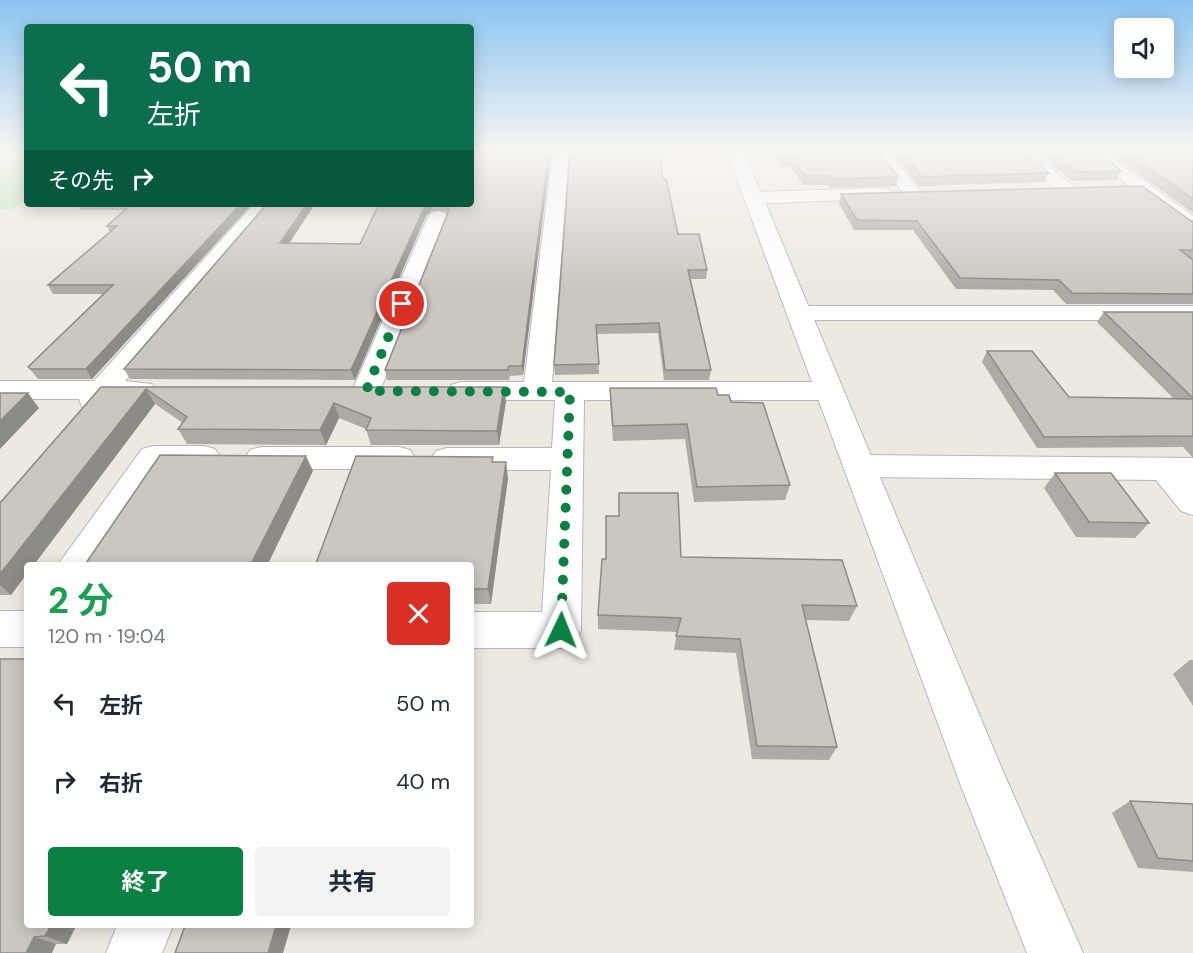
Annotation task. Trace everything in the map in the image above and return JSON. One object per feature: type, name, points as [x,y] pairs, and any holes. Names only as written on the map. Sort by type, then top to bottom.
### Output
[{"type":"street","points":[[474,630],[561,630],[567,459],[554,392],[560,196]]},
{"type":"street","points":[[802,196],[753,198],[986,786],[1055,953]]},
{"type":"street","points":[[1154,196],[1193,225]]},
{"type":"street","points":[[78,417],[262,207]]},
{"type":"street","points":[[400,391],[354,391],[438,217]]},
{"type":"street","points":[[799,313],[1193,313]]},
{"type":"street","points":[[0,390],[171,390]]},
{"type":"street","points":[[434,391],[830,391]]},
{"type":"street","points":[[78,562],[153,457],[567,459]]},
{"type":"street","points":[[860,466],[1178,468],[1193,502]]},
{"type":"street","points":[[0,629],[24,629]]},
{"type":"street","points":[[134,953],[144,928]]},
{"type":"green space","points":[[0,196],[24,196],[24,201],[13,209],[0,209]]},
{"type":"building","points":[[474,196],[543,196],[522,366],[509,366],[508,370],[385,370],[449,210],[447,207],[474,207]]},
{"type":"building","points":[[567,196],[670,196],[678,234],[699,234],[707,270],[688,270],[711,370],[665,370],[659,323],[596,325],[599,364],[554,365]]},
{"type":"building","points":[[843,196],[1157,196],[1193,221],[1193,250],[1180,250],[1193,260],[1193,294],[1072,293],[1059,280],[960,278],[917,221],[857,220]]},
{"type":"building","points":[[129,207],[238,207],[86,369],[31,369],[28,367],[113,285],[48,285],[117,226],[107,226]]},
{"type":"building","points":[[264,207],[305,207],[280,243],[360,244],[378,207],[425,207],[351,370],[124,369]]},
{"type":"building","points":[[1104,312],[1193,312],[1193,398]]},
{"type":"building","points":[[987,351],[1032,351],[1069,397],[1193,399],[1193,436],[1044,437]]},
{"type":"building","points":[[101,387],[504,387],[497,431],[366,430],[371,418],[334,403],[320,430],[178,429],[187,417],[146,389],[0,574],[0,503]]},
{"type":"building","points":[[610,388],[716,388],[718,395],[729,395],[731,402],[763,403],[790,485],[697,487],[687,424],[613,426]]},
{"type":"building","points":[[0,393],[28,393],[0,421]]},
{"type":"building","points":[[160,455],[306,456],[252,562],[87,562]]},
{"type":"building","points":[[356,456],[493,457],[492,462],[506,462],[488,589],[474,589],[474,562],[316,562]]},
{"type":"building","points":[[1055,473],[1111,473],[1149,523],[1089,522]]},
{"type":"building","points":[[619,493],[678,493],[681,557],[842,560],[857,606],[802,605],[837,747],[757,746],[740,639],[676,636],[681,618],[598,615],[602,559],[606,559],[606,516],[619,516]]},
{"type":"building","points":[[0,659],[24,659],[24,928],[50,928],[45,936],[34,937],[26,953],[0,953]]},
{"type":"building","points":[[1130,801],[1193,804],[1193,861],[1158,858]]},
{"type":"building","points":[[184,928],[275,928],[268,953],[175,953]]},
{"type":"route","points":[[402,304],[366,391],[570,392],[561,630]]}]
